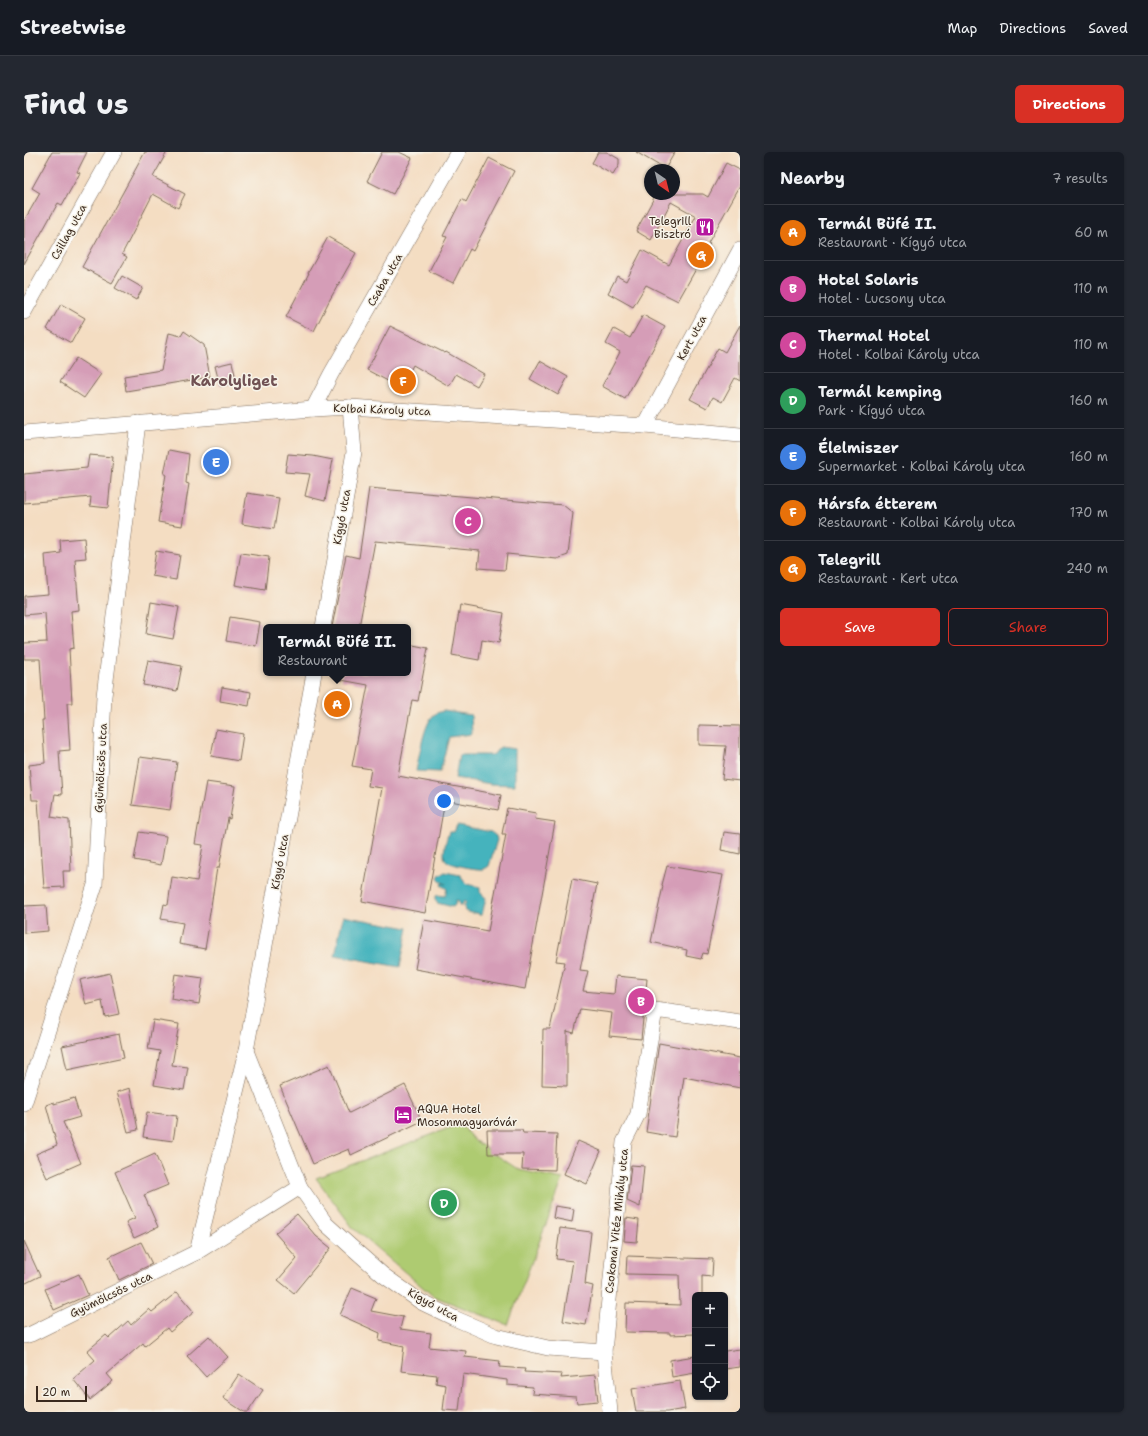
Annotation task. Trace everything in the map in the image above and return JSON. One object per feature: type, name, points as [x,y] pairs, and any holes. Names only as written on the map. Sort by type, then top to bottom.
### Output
[{"type":"street","name":"Csillag utca","points":[[24,312],[114,152]]},
{"type":"street","name":"Csaba utca","points":[[313,409],[331,374],[458,152]]},
{"type":"street","name":"Kert utca","points":[[645,426],[740,250]]},
{"type":"street","name":"Kolbai Károly utca","points":[[24,433],[350,407],[645,426],[740,435]]},
{"type":"street","name":"Kígyó utca","points":[[324,624],[354,452],[350,407]]},
{"type":"street","name":"Gyümölcsös utca","points":[[24,1104],[95,885],[104,696],[138,423]]},
{"type":"street","name":"Kígyó utca","points":[[197,1252],[246,1051],[313,676]]},
{"type":"street","name":"Csokonai Vitéz Mihály utca","points":[[610,1412],[604,1352],[624,1142],[638,1114],[655,1010],[740,1022]]},
{"type":"street","name":"Kígyó utca","points":[[246,1051],[300,1187],[326,1224],[383,1275],[421,1302],[496,1336],[548,1348],[604,1352]]},
{"type":"street","points":[[197,1252],[300,1187]]},
{"type":"street","name":"Gyümölcsös utca","points":[[24,1336],[31,1334],[197,1252]]},
{"type":"green space","points":[[460,1124],[474,1140],[519,1170],[563,1179],[508,1325],[433,1296],[353,1228],[316,1178]]},
{"type":"water","points":[[444,711],[471,715],[472,734],[449,737],[440,772],[416,771],[422,740],[428,724],[435,714]]},
{"type":"water","points":[[500,747],[515,749],[515,785],[491,784],[455,778],[459,755],[493,755]]},
{"type":"water","points":[[457,825],[491,832],[496,836],[497,840],[489,866],[485,869],[456,865],[445,859],[444,850],[448,834],[449,832],[454,832]]},
{"type":"water","points":[[445,872],[460,875],[467,884],[480,887],[480,892],[486,898],[482,915],[465,911],[464,906],[466,903],[464,901],[462,905],[459,905],[459,901],[456,900],[453,907],[437,903],[435,899],[437,895],[445,896],[447,889],[441,885],[442,883],[446,884],[438,878],[440,874]]},
{"type":"water","points":[[343,916],[408,928],[400,967],[335,955]]},
{"type":"building","points":[[52,152],[87,152],[77,172],[80,173],[62,205],[58,203],[24,264],[24,221],[40,193],[32,188]]},
{"type":"building","points":[[145,152],[167,152],[153,177],[185,194],[178,208],[153,194],[122,254],[127,257],[112,283],[82,267]]},
{"type":"building","points":[[382,152],[399,152],[412,158],[393,194],[367,181]]},
{"type":"building","points":[[598,152],[607,152],[619,159],[619,165],[613,175],[592,163]]},
{"type":"building","points":[[636,152],[675,152],[668,164],[656,164]]},
{"type":"building","points":[[489,158],[514,171],[473,251],[470,249],[453,283],[429,271],[447,237],[443,236],[462,199],[466,202]]},
{"type":"building","points":[[726,163],[740,170],[740,186],[678,301],[646,285],[633,307],[608,293],[617,276],[626,281],[642,250],[669,265],[696,216],[671,202],[651,240],[636,231],[653,200],[680,200],[680,194],[703,194],[708,197]]},
{"type":"building","points":[[328,237],[356,253],[314,331],[286,317]]},
{"type":"building","points":[[122,276],[143,288],[136,300],[115,288]]},
{"type":"building","points":[[61,304],[85,318],[71,343],[47,329]]},
{"type":"building","points":[[643,315],[665,327],[625,399],[602,386],[620,352],[606,344],[614,329],[630,338]]},
{"type":"building","points":[[740,325],[740,381],[735,378],[722,402],[713,397],[707,408],[690,399],[718,348],[725,352]]},
{"type":"building","points":[[390,326],[445,353],[446,352],[484,374],[477,386],[456,374],[449,386],[413,365],[401,388],[367,370]]},
{"type":"building","points":[[184,331],[204,345],[210,377],[126,391],[124,376],[161,370],[169,333],[181,336]]},
{"type":"building","points":[[76,358],[101,374],[84,398],[60,382]]},
{"type":"building","points":[[540,361],[568,377],[558,395],[530,379]]},
{"type":"building","points":[[232,362],[237,383],[220,386],[215,366]]},
{"type":"building","points":[[169,450],[189,454],[186,483],[189,484],[182,526],[158,522],[166,474],[164,474]]},
{"type":"building","points":[[288,454],[313,456],[333,460],[325,501],[305,496],[310,474],[285,472]]},
{"type":"building","points":[[89,455],[113,457],[108,508],[90,506],[91,497],[24,503],[24,474],[87,468]]},
{"type":"building","points":[[369,488],[563,505],[573,513],[568,555],[557,559],[507,554],[505,570],[478,568],[480,551],[375,541],[360,624],[333,624],[346,555],[359,558]]},
{"type":"building","points":[[247,493],[279,498],[274,529],[242,524]]},
{"type":"building","points":[[84,538],[86,558],[75,559],[79,610],[71,611],[74,648],[69,649],[72,703],[67,703],[70,750],[59,751],[62,795],[55,794],[51,817],[69,820],[71,871],[63,871],[64,887],[44,888],[38,800],[32,800],[29,765],[45,763],[40,659],[24,659],[24,643],[47,642],[45,613],[24,615],[24,596],[48,594],[45,555],[61,553],[60,540]]},
{"type":"building","points":[[156,551],[180,555],[176,580],[152,576]]},
{"type":"building","points":[[241,553],[269,557],[265,590],[235,585]]},
{"type":"building","points":[[151,602],[179,607],[173,639],[146,634]]},
{"type":"building","points":[[460,605],[504,613],[499,643],[482,640],[479,660],[452,655]]},
{"type":"building","points":[[230,617],[260,622],[256,646],[226,641]]},
{"type":"building","points":[[411,645],[428,648],[418,701],[412,700],[398,776],[501,795],[498,810],[445,800],[425,913],[362,901],[382,788],[368,786],[371,769],[352,766],[368,685],[341,680],[342,676],[411,676]]},
{"type":"building","points":[[148,660],[182,666],[177,691],[143,685]]},
{"type":"building","points":[[222,687],[251,692],[249,706],[220,701]]},
{"type":"building","points":[[699,725],[740,726],[740,781],[722,779],[726,746],[699,745]]},
{"type":"building","points":[[216,729],[243,734],[239,761],[211,756]]},
{"type":"building","points":[[140,757],[177,762],[170,810],[132,805]]},
{"type":"building","points":[[206,782],[235,786],[230,819],[228,818],[219,868],[217,868],[205,949],[179,944],[183,923],[161,919],[164,904],[168,905],[172,877],[197,881],[203,845],[195,844]]},
{"type":"building","points":[[507,808],[536,813],[535,819],[555,822],[525,989],[415,969],[424,920],[488,931],[506,834],[502,834]]},
{"type":"building","points":[[139,832],[166,836],[161,865],[134,860]]},
{"type":"building","points":[[724,832],[740,834],[740,854],[721,850]]},
{"type":"building","points":[[667,866],[723,875],[707,954],[703,953],[701,959],[686,956],[687,950],[651,942]]},
{"type":"building","points":[[572,879],[597,884],[580,970],[588,971],[583,991],[614,994],[616,976],[647,979],[641,1039],[609,1036],[612,1013],[580,1009],[574,1033],[567,1031],[567,1086],[542,1085],[543,1029],[550,1029],[565,962],[556,961]]},
{"type":"building","points":[[46,905],[48,931],[24,933],[24,906]]},
{"type":"building","points":[[110,973],[119,1014],[105,1017],[102,1001],[86,1005],[80,980]]},
{"type":"building","points":[[175,974],[203,978],[199,1004],[171,999]]},
{"type":"building","points":[[153,1020],[179,1024],[172,1065],[188,1067],[184,1090],[154,1085],[160,1051],[148,1049]]},
{"type":"building","points":[[119,1034],[124,1058],[67,1070],[62,1046]]},
{"type":"building","points":[[659,1043],[740,1058],[740,1088],[684,1077],[675,1137],[646,1132]]},
{"type":"building","points":[[329,1065],[349,1113],[405,1085],[422,1121],[351,1155],[349,1149],[313,1164],[280,1086]]},
{"type":"building","points":[[130,1088],[138,1130],[128,1132],[117,1092]]},
{"type":"building","points":[[74,1098],[80,1117],[63,1122],[81,1163],[47,1178],[36,1154],[57,1145],[46,1105]]},
{"type":"building","points":[[147,1112],[177,1116],[173,1141],[143,1137]]},
{"type":"building","points":[[487,1130],[522,1130],[523,1133],[557,1134],[555,1170],[522,1169],[523,1154],[488,1154]]},
{"type":"building","points":[[578,1141],[601,1151],[587,1184],[564,1174]]},
{"type":"building","points":[[155,1154],[168,1185],[144,1195],[158,1227],[134,1238],[126,1222],[135,1218],[115,1172]]},
{"type":"building","points":[[631,1165],[644,1166],[640,1207],[627,1201]]},
{"type":"building","points":[[555,1206],[574,1209],[572,1222],[553,1218]]},
{"type":"building","points":[[297,1214],[316,1236],[331,1248],[294,1293],[278,1280],[297,1258],[275,1233]]},
{"type":"building","points":[[626,1218],[639,1220],[637,1242],[624,1241]]},
{"type":"building","points":[[560,1228],[591,1232],[585,1284],[593,1286],[586,1325],[563,1321],[573,1261],[556,1259]]},
{"type":"building","points":[[24,1241],[40,1276],[24,1284]]},
{"type":"building","points":[[141,1242],[152,1264],[119,1280],[109,1257]]},
{"type":"building","points":[[627,1256],[713,1259],[712,1277],[702,1276],[702,1292],[692,1292],[692,1334],[670,1335],[670,1333],[625,1332],[626,1303],[680,1305],[679,1275],[626,1274]]},
{"type":"building","points":[[79,1274],[88,1295],[54,1310],[45,1289]]},
{"type":"building","points":[[352,1288],[376,1298],[371,1311],[403,1317],[400,1329],[431,1333],[429,1347],[466,1351],[465,1357],[500,1361],[499,1367],[525,1369],[524,1372],[562,1374],[561,1378],[595,1375],[598,1401],[577,1403],[576,1397],[532,1394],[533,1387],[507,1385],[507,1380],[463,1374],[459,1411],[443,1410],[446,1385],[436,1383],[437,1375],[401,1371],[404,1346],[379,1341],[380,1333],[340,1315]]},
{"type":"building","points":[[177,1292],[194,1312],[170,1332],[167,1328],[145,1346],[143,1343],[107,1374],[113,1381],[90,1400],[73,1379],[95,1360],[87,1351],[106,1335],[109,1338],[128,1321],[131,1325],[149,1309],[152,1312]]},
{"type":"building","points":[[209,1336],[228,1357],[206,1377],[187,1356]]},
{"type":"building","points":[[740,1349],[740,1367],[728,1369],[728,1351]]},
{"type":"building","points":[[692,1356],[692,1374],[672,1377],[670,1360]]},
{"type":"building","points":[[239,1374],[263,1390],[248,1412],[244,1412],[223,1398]]},
{"type":"building","points":[[680,1381],[685,1409],[667,1412],[636,1412],[632,1389]]},
{"type":"place","name":"Telegrill Bisztró","points":[[705,227]]},
{"type":"place","name":"Telegrill","points":[[701,255]]},
{"type":"place","name":"Hársfa étterem","points":[[403,381]]},
{"type":"place","name":"Élelmiszer","points":[[216,462]]},
{"type":"place","name":"Thermal Hotel","points":[[468,521]]},
{"type":"place","name":"Termál Büfé II.","points":[[337,704]]},
{"type":"place","name":"Hotel Solaris","points":[[641,1001]]},
{"type":"place","name":"AQUA Hotel Mosonmagyaróvár","points":[[403,1115]]},
{"type":"place","name":"Termál kemping","points":[[444,1203]]},
{"type":"district","name":"Károlyliget","points":[[234,381]]}]
